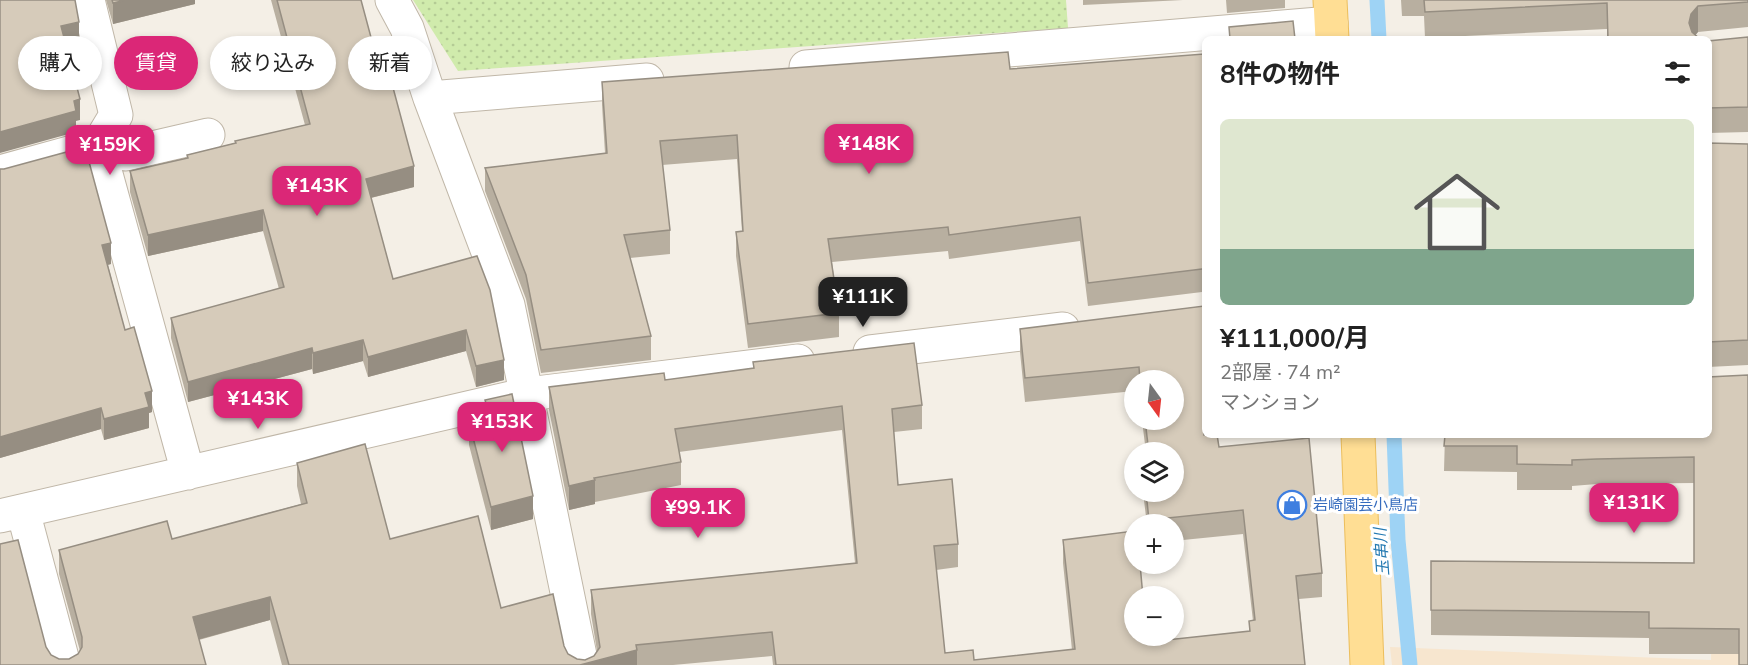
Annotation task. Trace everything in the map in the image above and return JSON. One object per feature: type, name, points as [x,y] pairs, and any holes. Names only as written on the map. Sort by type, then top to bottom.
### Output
[{"type":"main road","points":[[1358,438],[1367,665]]},
{"type":"street","points":[[88,0],[116,115],[98,145],[188,473]]},
{"type":"street","points":[[392,0],[406,28],[508,304],[582,665]]},
{"type":"street","points":[[773,70],[1331,21]]},
{"type":"street","points":[[430,98],[679,78]]},
{"type":"street","points":[[0,172],[98,145],[126,154],[208,135]]},
{"type":"street","points":[[64,665],[11,514],[528,394],[1098,324]]},
{"type":"shaded area","points":[[1713,574],[1748,665],[1392,665],[1390,647],[1711,660]]},
{"type":"green space","points":[[413,0],[1066,0],[1068,28],[458,71]]},
{"type":"building","points":[[0,0],[75,0],[79,22],[61,26],[64,36],[18,36],[18,90],[78,90],[80,99],[74,101],[76,111],[0,132]]},
{"type":"building","points":[[277,0],[361,0],[371,36],[348,36],[348,90],[394,90],[414,166],[366,179],[393,279],[477,256],[490,290],[504,360],[476,366],[466,330],[368,357],[363,340],[313,353],[312,348],[188,382],[171,318],[284,287],[263,210],[148,235],[130,171],[188,158],[187,155],[236,143],[235,141],[310,124],[301,90],[336,90],[336,36],[287,36]]},
{"type":"building","points":[[1424,0],[1748,0],[1748,2],[1698,6],[1691,14],[1689,23],[1692,32],[1697,36],[1608,36],[1607,3],[1425,12]]},
{"type":"building","points":[[1293,21],[1295,36],[1230,36],[1229,27]]},
{"type":"building","points":[[1748,37],[1748,107],[1712,108],[1712,41]]},
{"type":"building","points":[[1008,52],[1010,69],[1202,54],[1202,269],[1088,283],[1080,217],[949,235],[948,227],[828,239],[839,313],[748,324],[736,232],[743,231],[737,135],[660,141],[670,230],[624,235],[651,336],[541,350],[526,275],[485,168],[607,153],[602,82]]},
{"type":"building","points":[[1712,143],[1748,144],[1748,340],[1712,342]]},
{"type":"building","points":[[85,147],[111,243],[102,245],[125,330],[134,327],[152,391],[145,393],[149,407],[104,419],[101,408],[0,437],[0,169]]},
{"type":"building","points":[[1202,306],[1202,438],[1218,438],[1219,447],[1309,438],[1322,573],[1296,576],[1305,665],[776,665],[772,632],[636,645],[637,650],[580,665],[289,665],[270,597],[193,617],[206,665],[0,665],[0,544],[18,540],[46,647],[51,655],[59,659],[69,659],[78,654],[82,647],[82,637],[59,550],[167,521],[172,539],[307,503],[297,463],[365,444],[390,539],[478,516],[501,608],[553,594],[564,646],[568,654],[585,660],[594,656],[600,647],[591,590],[857,563],[842,406],[675,429],[681,462],[594,478],[595,480],[569,486],[549,387],[664,373],[665,380],[754,368],[753,362],[914,343],[922,405],[892,409],[898,485],[952,479],[958,544],[934,546],[945,653],[973,650],[974,660],[1075,649],[1063,540],[1124,532],[1124,574],[1141,574],[1142,586],[1124,586],[1124,646],[1184,646],[1184,638],[1250,631],[1249,621],[1255,620],[1243,510],[1184,516],[1184,514],[1148,514],[1147,502],[1184,502],[1184,442],[1148,442],[1146,430],[1184,430],[1184,370],[1139,370],[1139,367],[1025,378],[1020,329]]},
{"type":"building","points":[[1748,375],[1748,665],[1739,665],[1739,629],[1649,628],[1649,612],[1431,610],[1431,561],[1694,563],[1694,457],[1572,460],[1572,465],[1517,464],[1517,446],[1444,446],[1445,438],[1712,438],[1712,377]]},
{"type":"building","points":[[512,394],[533,496],[491,507],[469,422],[490,417],[485,400]]},
{"type":"waterway","name":"玉串川","points":[[1377,0],[1379,36]]},
{"type":"waterway","name":"玉串川","points":[[1394,438],[1398,540],[1410,665]]},
{"type":"place","name":"岩崎園芸小鳥店","points":[[1292,505]]}]
